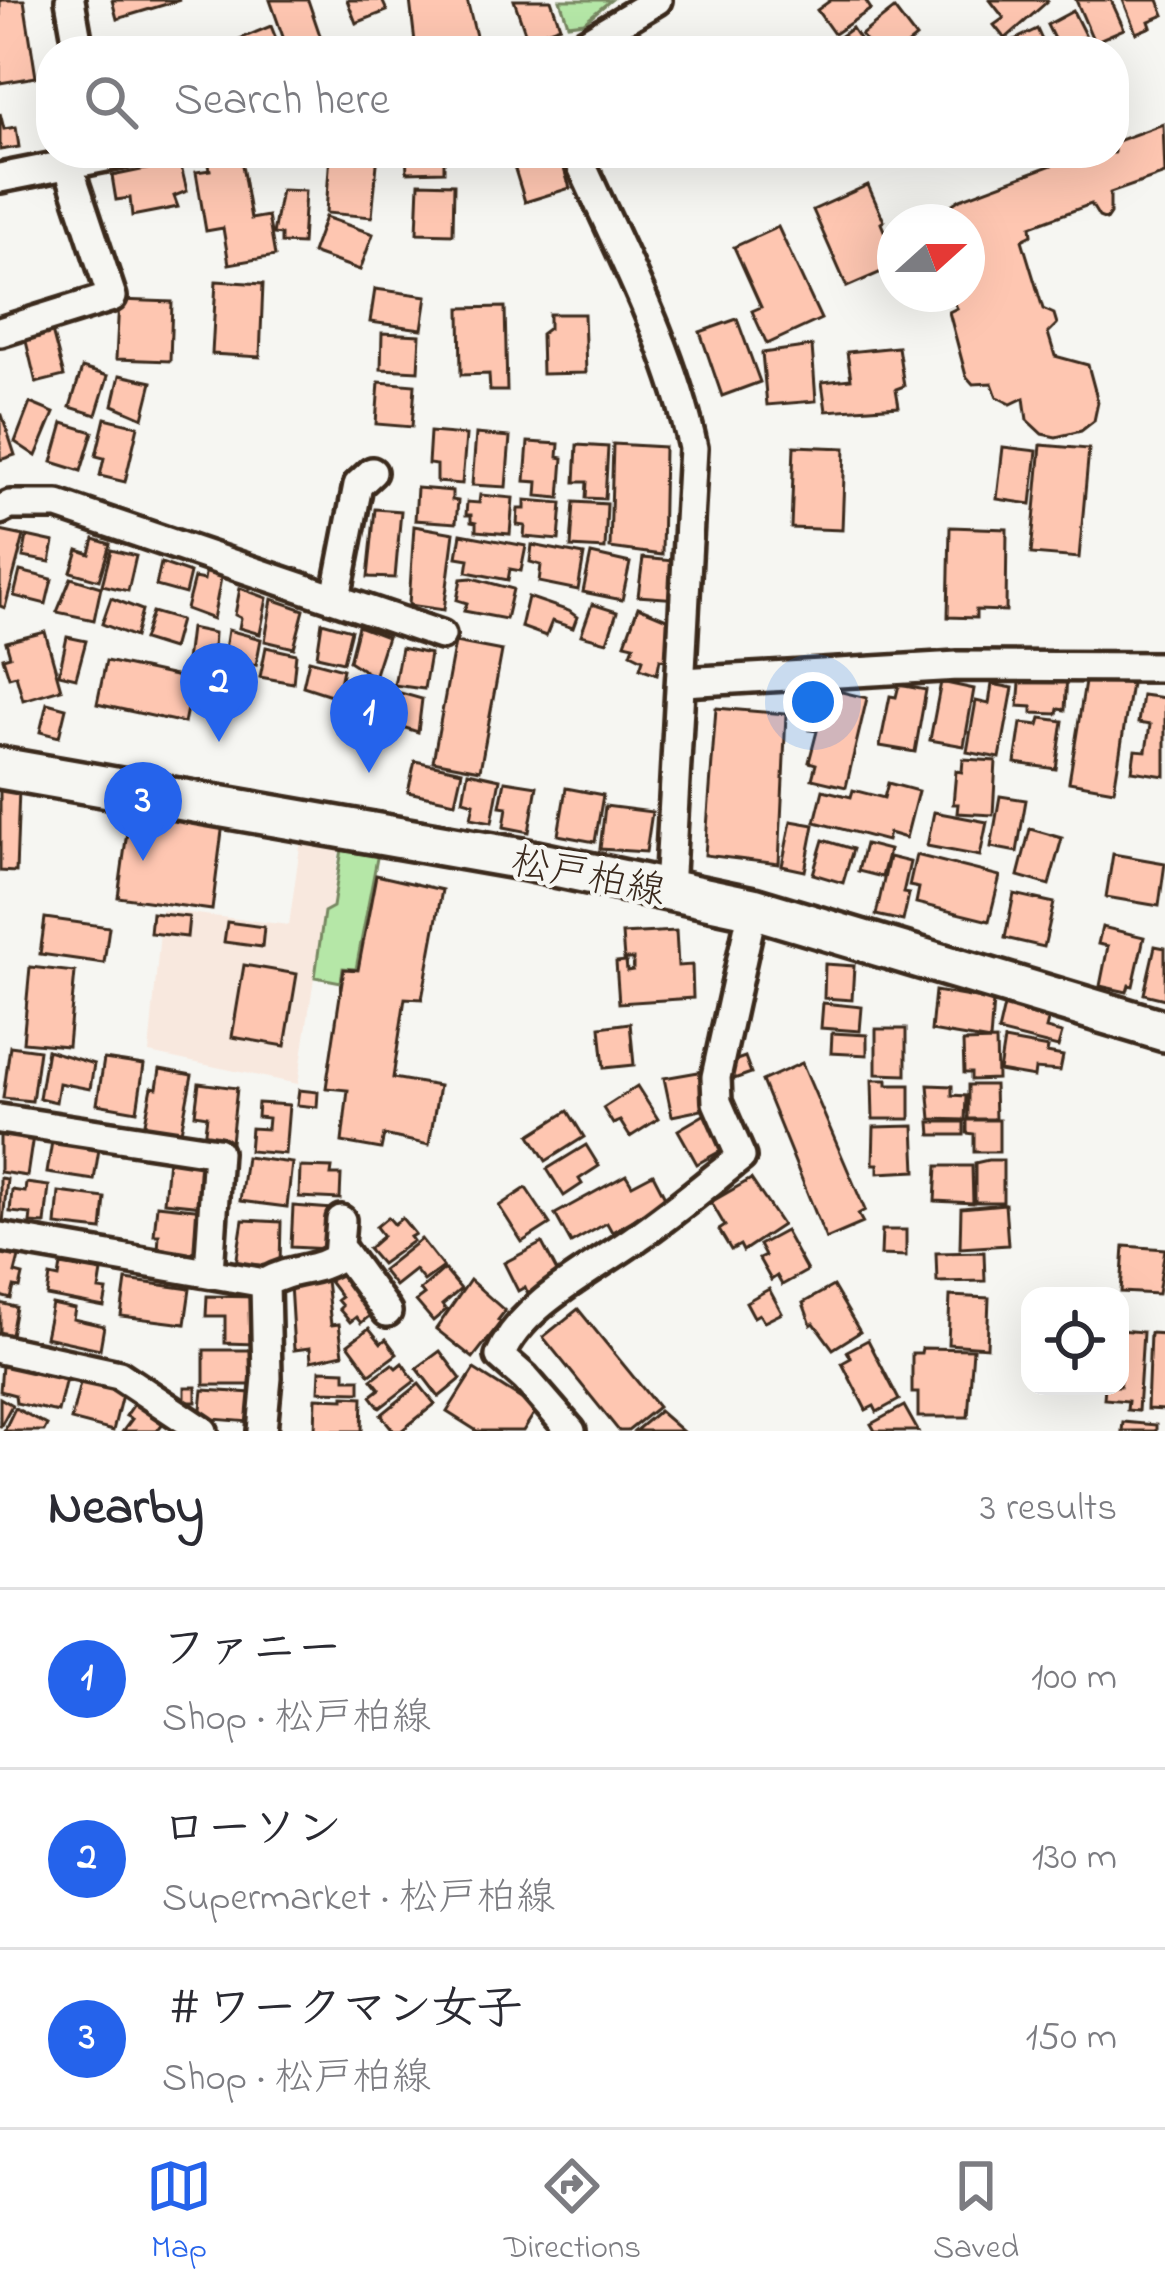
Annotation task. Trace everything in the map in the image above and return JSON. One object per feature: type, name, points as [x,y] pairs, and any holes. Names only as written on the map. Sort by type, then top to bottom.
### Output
[{"type":"main road","name":"松戸柏線","points":[[0,769],[522,859],[754,908],[1165,1031]]},
{"type":"street","points":[[70,0],[77,36]]},
{"type":"street","points":[[597,36],[657,0]]},
{"type":"street","points":[[0,178],[52,168]]},
{"type":"street","points":[[0,332],[112,297],[69,168]]},
{"type":"street","points":[[583,168],[656,332],[685,408],[694,448],[669,891]]},
{"type":"street","points":[[336,598],[358,485],[372,472]]},
{"type":"street","points":[[0,510],[10,505],[58,505],[441,635]]},
{"type":"street","points":[[683,682],[958,666],[1165,667]]},
{"type":"street","points":[[571,1431],[500,1356],[509,1333],[543,1304],[741,1157],[717,1102],[716,1076],[754,908]]},
{"type":"street","points":[[0,1119],[217,1152],[209,1271]]},
{"type":"street","points":[[338,1257],[341,1220]]},
{"type":"street","points":[[0,1237],[265,1283],[290,1269],[321,1270],[344,1253],[387,1312]]},
{"type":"street","points":[[262,1431],[267,1378],[265,1283]]},
{"type":"street","points":[[0,1349],[119,1375],[203,1431]]},
{"type":"shaded area","points":[[302,832],[341,836],[332,906],[324,911],[298,1084],[149,1053],[162,910],[289,925]]},
{"type":"green space","points":[[560,0],[611,0],[584,22],[568,24]]},
{"type":"green space","points":[[344,836],[380,842],[356,969],[343,968],[341,982],[315,977],[324,912],[333,907]]},
{"type":"building","points":[[0,0],[24,0],[36,77],[0,83]]},
{"type":"building","points":[[112,0],[180,0],[117,19]]},
{"type":"building","points":[[270,0],[308,0],[320,36],[283,36]]},
{"type":"building","points":[[347,0],[382,0],[387,11],[356,23]]},
{"type":"building","points":[[410,0],[467,0],[476,36],[414,36]]},
{"type":"building","points":[[514,0],[551,0],[560,26],[526,36]]},
{"type":"building","points":[[831,0],[865,0],[871,9],[834,34],[817,10]]},
{"type":"building","points":[[990,0],[1048,1],[1008,36],[994,25],[1004,18]]},
{"type":"building","points":[[1076,0],[1111,0],[1124,29],[1091,36]]},
{"type":"building","points":[[1123,0],[1158,0],[1164,15],[1136,33]]},
{"type":"building","points":[[894,9],[914,36],[862,36]]},
{"type":"building","points":[[1073,11],[1086,36],[1052,36],[1047,25]]},
{"type":"building","points":[[271,26],[275,36],[247,36]]},
{"type":"building","points":[[0,113],[4,129],[16,127],[19,147],[0,150]]},
{"type":"building","points":[[1163,124],[1165,174],[1110,193],[1106,220],[1091,204],[1031,226],[1032,235],[1022,240],[1043,309],[1054,314],[1057,324],[1048,333],[1055,356],[1088,365],[1098,402],[1094,421],[1081,431],[1056,437],[1042,434],[1027,420],[1024,398],[1011,404],[997,397],[992,383],[973,384],[966,376],[949,312],[985,312],[985,204],[952,204],[1044,168],[1129,168],[1129,136]]},
{"type":"building","points":[[181,168],[187,191],[174,196],[178,207],[132,216],[130,198],[116,200],[112,176]]},
{"type":"building","points":[[242,168],[251,219],[268,216],[275,256],[229,264],[223,228],[206,231],[196,172]]},
{"type":"building","points":[[329,168],[377,168],[372,217],[326,213]]},
{"type":"building","points":[[407,168],[444,168],[444,171],[407,172]]},
{"type":"building","points":[[515,168],[564,168],[570,188],[525,202]]},
{"type":"building","points":[[419,183],[454,184],[453,234],[417,233]]},
{"type":"building","points":[[868,185],[877,205],[877,274],[847,287],[813,210]]},
{"type":"building","points":[[281,190],[305,191],[302,244],[281,243],[281,235],[273,234]]},
{"type":"building","points":[[325,217],[373,234],[360,270],[312,253]]},
{"type":"building","points":[[778,227],[821,319],[767,344],[752,311],[761,307],[734,247]]},
{"type":"building","points":[[216,281],[263,284],[260,357],[212,354]]},
{"type":"building","points":[[375,289],[427,296],[422,329],[370,322]]},
{"type":"building","points":[[119,300],[172,302],[170,361],[116,359]]},
{"type":"building","points":[[505,307],[507,391],[490,391],[489,374],[461,375],[460,308]]},
{"type":"building","points":[[549,314],[584,314],[586,373],[542,374],[541,334],[549,328]]},
{"type":"building","points":[[737,319],[760,382],[722,396],[700,332]]},
{"type":"building","points":[[52,331],[64,376],[36,383],[25,337]]},
{"type":"building","points":[[382,333],[420,335],[418,371],[381,369]]},
{"type":"building","points":[[812,346],[816,401],[767,405],[762,353]]},
{"type":"building","points":[[898,347],[904,386],[896,389],[899,406],[826,411],[822,382],[851,379],[847,352]]},
{"type":"building","points":[[82,368],[108,376],[96,415],[70,407]]},
{"type":"building","points":[[120,375],[152,382],[143,418],[113,405]]},
{"type":"building","points":[[379,382],[415,385],[412,427],[376,424]]},
{"type":"building","points":[[30,403],[54,413],[36,456],[15,442]]},
{"type":"building","points":[[0,416],[15,455],[0,460]]},
{"type":"building","points":[[105,418],[138,426],[125,482],[100,476],[104,458],[96,456]]},
{"type":"building","points":[[63,423],[93,432],[81,471],[52,462]]},
{"type":"building","points":[[430,432],[466,435],[462,484],[437,482],[437,465],[428,464]]},
{"type":"building","points":[[476,434],[510,437],[506,487],[472,485]]},
{"type":"building","points":[[528,442],[559,444],[558,457],[563,458],[560,498],[537,496],[538,482],[525,481]]},
{"type":"building","points":[[613,444],[664,447],[662,555],[610,548]]},
{"type":"building","points":[[577,445],[608,447],[605,499],[586,498],[587,482],[575,482]]},
{"type":"building","points":[[1041,445],[1089,449],[1079,558],[1031,554]]},
{"type":"building","points":[[794,446],[845,448],[842,530],[791,528]]},
{"type":"building","points":[[1003,447],[1037,451],[1031,504],[997,499]]},
{"type":"building","points":[[417,488],[452,491],[452,500],[458,501],[456,523],[415,520]]},
{"type":"building","points":[[480,495],[513,498],[510,534],[476,531],[471,515],[466,515],[467,502],[479,503]]},
{"type":"building","points":[[525,500],[562,503],[559,540],[524,537],[525,526],[517,525],[518,509],[525,509]]},
{"type":"building","points":[[574,502],[607,504],[605,549],[571,547]]},
{"type":"building","points":[[375,509],[401,511],[395,578],[368,577]]},
{"type":"building","points":[[414,526],[454,533],[444,610],[409,605]]},
{"type":"building","points":[[950,527],[1007,529],[1006,611],[976,610],[976,618],[948,617]]},
{"type":"building","points":[[0,531],[24,536],[5,608],[0,606]]},
{"type":"building","points":[[461,534],[526,546],[521,571],[510,569],[508,580],[467,572],[469,559],[457,557]]},
{"type":"building","points":[[27,536],[54,542],[50,562],[23,557]]},
{"type":"building","points":[[94,539],[110,544],[99,580],[71,572],[78,550],[90,554]]},
{"type":"building","points":[[532,545],[584,555],[578,590],[539,582],[541,565],[530,562]]},
{"type":"building","points":[[111,550],[136,556],[128,591],[102,585]]},
{"type":"building","points":[[591,554],[630,563],[622,600],[583,592]]},
{"type":"building","points":[[643,558],[683,562],[678,599],[638,596]]},
{"type":"building","points":[[161,563],[190,573],[185,594],[156,586]]},
{"type":"building","points":[[207,563],[223,568],[213,619],[186,609],[194,578],[204,580]]},
{"type":"building","points":[[20,571],[52,579],[46,604],[14,596]]},
{"type":"building","points":[[71,578],[101,587],[94,620],[57,612]]},
{"type":"building","points":[[461,579],[513,589],[506,619],[464,611],[467,603],[457,600]]},
{"type":"building","points":[[240,588],[267,598],[260,634],[239,628],[241,618],[235,615]]},
{"type":"building","points":[[528,597],[569,611],[577,617],[573,628],[552,621],[546,636],[521,627]]},
{"type":"building","points":[[111,598],[142,610],[135,637],[102,624]]},
{"type":"building","points":[[272,599],[304,610],[294,648],[265,641]]},
{"type":"building","points":[[592,604],[617,612],[607,642],[581,635]]},
{"type":"building","points":[[638,607],[674,622],[671,661],[660,659],[657,674],[640,668],[643,659],[631,653],[634,645],[625,643]]},
{"type":"building","points":[[152,612],[180,620],[172,649],[143,640]]},
{"type":"building","points":[[322,622],[351,630],[343,662],[317,656]]},
{"type":"building","points":[[358,626],[387,637],[374,677],[349,661]]},
{"type":"building","points":[[190,628],[214,633],[212,665],[186,661]]},
{"type":"building","points":[[228,630],[261,639],[256,665],[224,656]]},
{"type":"building","points":[[45,632],[61,689],[23,700],[16,675],[9,677],[3,658],[10,656],[6,642]]},
{"type":"building","points":[[67,637],[86,641],[76,678],[59,674]]},
{"type":"building","points":[[455,642],[502,651],[480,770],[433,761]]},
{"type":"building","points":[[266,647],[296,654],[293,683],[260,677]]},
{"type":"building","points":[[401,648],[430,654],[424,689],[394,685]]},
{"type":"building","points":[[309,660],[343,669],[337,697],[303,686]]},
{"type":"building","points":[[106,661],[193,680],[184,723],[97,704]]},
{"type":"building","points":[[1021,672],[1067,675],[1065,710],[1032,713],[1032,707],[1018,706]]},
{"type":"building","points":[[352,676],[381,685],[375,711],[345,703]]},
{"type":"building","points":[[1086,676],[1131,684],[1114,790],[1069,782]]},
{"type":"building","points":[[941,682],[974,689],[964,746],[930,740]]},
{"type":"building","points":[[992,684],[1013,688],[1000,758],[967,752],[976,701],[989,704]]},
{"type":"building","points":[[899,685],[926,690],[915,752],[880,746],[890,696],[896,697]]},
{"type":"building","points":[[821,687],[867,698],[846,787],[812,779],[816,764],[809,762],[817,731],[810,730]]},
{"type":"building","points":[[390,690],[422,699],[418,732],[383,721]]},
{"type":"building","points":[[1142,695],[1165,698],[1165,776],[1132,771],[1135,750],[1146,751],[1150,725],[1138,723]]},
{"type":"building","points":[[47,703],[66,708],[59,737],[40,732]]},
{"type":"building","points":[[716,708],[786,714],[779,864],[705,855]]},
{"type":"building","points":[[1041,718],[1063,721],[1056,769],[1015,763],[1021,723],[1039,725]]},
{"type":"building","points":[[963,759],[996,761],[993,815],[957,813],[958,804],[953,804],[956,771],[962,772]]},
{"type":"building","points":[[415,761],[462,771],[455,802],[408,792]]},
{"type":"building","points":[[468,772],[500,779],[492,822],[471,818],[474,803],[463,800]]},
{"type":"building","points":[[505,781],[537,786],[529,832],[504,827],[507,807],[500,806]]},
{"type":"building","points":[[888,783],[918,791],[906,838],[889,833],[887,841],[815,822],[823,790],[851,797],[853,790],[884,798]]},
{"type":"building","points":[[0,788],[19,789],[16,872],[0,871]]},
{"type":"building","points":[[566,788],[603,795],[595,842],[558,835]]},
{"type":"building","points":[[1000,796],[1026,800],[1017,852],[991,847]]},
{"type":"building","points":[[605,806],[652,812],[646,852],[600,849]]},
{"type":"building","points":[[130,810],[223,823],[212,910],[118,897]]},
{"type":"building","points":[[934,812],[987,822],[980,856],[927,846]]},
{"type":"building","points":[[791,821],[814,825],[805,871],[782,866]]},
{"type":"building","points":[[1030,829],[1062,838],[1049,885],[1018,876]]},
{"type":"building","points":[[823,840],[853,849],[843,883],[813,874]]},
{"type":"building","points":[[865,844],[889,850],[882,877],[858,871]]},
{"type":"building","points":[[1113,854],[1165,863],[1159,906],[1106,897]]},
{"type":"building","points":[[916,855],[1000,876],[989,921],[916,903],[919,888],[909,886]]},
{"type":"building","points":[[889,857],[910,862],[903,921],[876,915]]},
{"type":"building","points":[[376,875],[442,890],[422,999],[405,998],[393,1078],[439,1086],[429,1145],[384,1135],[381,1149],[342,1142],[348,1090],[326,1088],[344,969],[358,970]]},
{"type":"building","points":[[1014,894],[1054,903],[1044,947],[1005,938]]},
{"type":"building","points":[[152,913],[189,917],[187,937],[150,933]]},
{"type":"building","points":[[45,918],[109,927],[104,963],[40,954]]},
{"type":"building","points":[[227,922],[264,927],[262,947],[224,942]]},
{"type":"building","points":[[1102,927],[1144,937],[1133,986],[1127,992],[1100,986],[1108,946],[1098,944]]},
{"type":"building","points":[[676,931],[678,966],[692,965],[693,998],[619,1003],[616,962],[626,961],[627,971],[633,970],[633,959],[624,959],[622,934]]},
{"type":"building","points":[[1155,946],[1165,948],[1165,999],[1144,994]]},
{"type":"building","points":[[825,964],[854,966],[852,1000],[824,998]]},
{"type":"building","points":[[244,965],[297,974],[285,1046],[232,1037]]},
{"type":"building","points":[[30,967],[75,972],[68,1046],[23,1042]]},
{"type":"building","points":[[935,991],[993,1001],[990,1041],[931,1031]]},
{"type":"building","points":[[823,1003],[862,1007],[860,1031],[821,1028]]},
{"type":"building","points":[[1004,1006],[1049,1017],[1046,1029],[1062,1033],[1058,1047],[998,1032]]},
{"type":"building","points":[[630,1023],[634,1065],[604,1068],[600,1027]]},
{"type":"building","points":[[876,1029],[906,1029],[906,1075],[876,1074]]},
{"type":"building","points":[[832,1033],[867,1035],[867,1055],[831,1053]]},
{"type":"building","points":[[1004,1040],[1048,1048],[1047,1053],[1063,1056],[1060,1071],[1035,1069],[1034,1077],[999,1071]]},
{"type":"building","points":[[996,1041],[997,1079],[971,1080],[971,1073],[964,1073],[963,1042]]},
{"type":"building","points":[[10,1046],[39,1050],[32,1101],[3,1098]]},
{"type":"building","points":[[47,1050],[94,1064],[90,1089],[59,1083],[56,1102],[39,1098]]},
{"type":"building","points":[[745,1057],[751,1073],[734,1079],[728,1063]]},
{"type":"building","points":[[104,1059],[144,1065],[137,1111],[97,1104]]},
{"type":"building","points":[[802,1063],[865,1210],[858,1214],[863,1223],[826,1239],[762,1081]]},
{"type":"building","points":[[160,1069],[192,1075],[180,1136],[144,1128]]},
{"type":"building","points":[[704,1071],[711,1108],[672,1116],[664,1078]]},
{"type":"building","points":[[872,1080],[910,1085],[910,1119],[873,1119]]},
{"type":"building","points":[[199,1083],[237,1088],[231,1142],[204,1139],[207,1116],[195,1114]]},
{"type":"building","points":[[928,1085],[952,1086],[952,1095],[966,1096],[965,1120],[931,1119]]},
{"type":"building","points":[[968,1085],[994,1085],[995,1119],[968,1119]]},
{"type":"building","points":[[637,1086],[658,1119],[630,1137],[603,1108]]},
{"type":"building","points":[[299,1090],[318,1092],[317,1107],[297,1105]]},
{"type":"building","points":[[258,1103],[289,1105],[285,1154],[249,1151],[251,1128],[267,1129],[268,1118],[257,1117]]},
{"type":"building","points":[[568,1111],[584,1137],[546,1161],[530,1135]]},
{"type":"building","points":[[707,1113],[726,1148],[697,1164],[678,1130]]},
{"type":"building","points":[[967,1120],[999,1120],[999,1152],[974,1152],[974,1134],[967,1133]]},
{"type":"building","points":[[930,1122],[964,1122],[964,1135],[931,1135]]},
{"type":"building","points":[[914,1126],[916,1171],[878,1173],[878,1164],[873,1164],[874,1127]]},
{"type":"building","points":[[0,1131],[33,1136],[27,1176],[0,1172]]},
{"type":"building","points":[[53,1135],[100,1143],[94,1180],[47,1173]]},
{"type":"building","points":[[586,1145],[599,1166],[564,1196],[547,1169]]},
{"type":"building","points":[[246,1157],[292,1163],[287,1207],[240,1201]]},
{"type":"building","points":[[168,1158],[208,1162],[203,1206],[164,1202]]},
{"type":"building","points":[[1003,1160],[1003,1202],[975,1202],[975,1163]]},
{"type":"building","points":[[937,1166],[972,1166],[973,1203],[935,1201]]},
{"type":"building","points":[[300,1167],[332,1168],[331,1175],[341,1175],[340,1199],[299,1197]]},
{"type":"building","points":[[653,1174],[667,1201],[612,1232],[607,1223],[571,1243],[555,1214],[626,1175],[632,1185]]},
{"type":"building","points":[[0,1178],[7,1179],[3,1223],[0,1223]]},
{"type":"building","points":[[751,1179],[782,1225],[743,1251],[740,1245],[731,1250],[719,1230],[725,1226],[711,1202]]},
{"type":"building","points":[[26,1183],[49,1186],[45,1224],[30,1223],[31,1214],[10,1212],[12,1190],[25,1192]]},
{"type":"building","points":[[526,1188],[550,1224],[522,1242],[499,1206]]},
{"type":"building","points":[[59,1192],[105,1198],[102,1230],[56,1225]]},
{"type":"building","points":[[1005,1204],[1008,1245],[960,1248],[961,1208]]},
{"type":"building","points":[[157,1205],[204,1210],[199,1255],[158,1251],[159,1235],[154,1235]]},
{"type":"building","points":[[293,1206],[332,1209],[329,1249],[291,1247]]},
{"type":"building","points":[[388,1217],[394,1224],[402,1218],[415,1234],[410,1237],[413,1241],[381,1264],[368,1249],[383,1236],[376,1227]]},
{"type":"building","points":[[243,1220],[281,1222],[280,1266],[236,1264]]},
{"type":"building","points":[[882,1230],[906,1230],[906,1256],[881,1255]]},
{"type":"building","points":[[785,1231],[807,1271],[782,1285],[777,1276],[771,1280],[759,1259],[765,1256],[759,1245]]},
{"type":"building","points":[[421,1239],[443,1267],[424,1281],[415,1270],[395,1286],[382,1270]]},
{"type":"building","points":[[542,1243],[561,1279],[529,1296],[525,1287],[518,1291],[504,1263]]},
{"type":"building","points":[[1124,1246],[1165,1249],[1158,1294],[1129,1292],[1129,1287],[1121,1287]]},
{"type":"building","points":[[984,1252],[985,1281],[937,1282],[936,1253]]},
{"type":"building","points":[[0,1253],[19,1257],[15,1273],[23,1275],[11,1299],[0,1296]]},
{"type":"building","points":[[61,1265],[102,1272],[99,1290],[107,1291],[104,1307],[47,1296],[50,1276],[59,1278]]},
{"type":"building","points":[[444,1269],[461,1289],[442,1305],[446,1310],[433,1321],[416,1301],[424,1295],[420,1290]]},
{"type":"building","points":[[340,1271],[378,1309],[361,1323],[356,1317],[350,1322],[339,1309],[341,1297],[328,1280]]},
{"type":"building","points":[[126,1280],[190,1289],[185,1324],[121,1316]]},
{"type":"building","points":[[326,1280],[331,1325],[339,1324],[343,1354],[311,1361],[310,1348],[294,1350],[290,1284]]},
{"type":"building","points":[[470,1280],[505,1311],[473,1358],[436,1329]]},
{"type":"building","points":[[833,1286],[860,1332],[833,1349],[811,1325],[803,1303]]},
{"type":"building","points":[[769,1289],[782,1313],[764,1322],[759,1314],[754,1317],[746,1302]]},
{"type":"building","points":[[207,1296],[256,1297],[256,1344],[225,1343],[225,1316],[206,1316]]},
{"type":"building","points":[[950,1296],[989,1298],[987,1347],[948,1344]]},
{"type":"building","points":[[0,1303],[16,1307],[11,1335],[0,1333]]},
{"type":"building","points":[[52,1304],[75,1309],[73,1319],[104,1326],[100,1349],[45,1337]]},
{"type":"building","points":[[578,1309],[658,1407],[628,1431],[619,1431],[543,1337]]},
{"type":"building","points":[[369,1328],[397,1354],[370,1374],[348,1344]]},
{"type":"building","points":[[1129,1331],[1143,1332],[1138,1411],[1127,1410],[1128,1401],[1104,1399],[1104,1395],[1129,1395]]},
{"type":"building","points":[[1150,1333],[1165,1334],[1165,1410],[1147,1409]]},
{"type":"building","points":[[868,1340],[899,1400],[877,1412],[874,1406],[866,1410],[842,1363],[851,1358],[847,1351]]},
{"type":"building","points":[[922,1348],[973,1349],[968,1417],[918,1417],[918,1393],[912,1393],[912,1353],[921,1353]]},
{"type":"building","points":[[204,1350],[257,1350],[257,1385],[204,1385]]},
{"type":"building","points":[[440,1351],[461,1379],[439,1397],[417,1368]]},
{"type":"building","points":[[3,1353],[34,1360],[31,1370],[66,1378],[58,1412],[16,1403],[15,1395],[0,1391]]},
{"type":"building","points":[[402,1363],[415,1381],[380,1408],[371,1396],[380,1389],[372,1379],[392,1364],[396,1368]]},
{"type":"building","points":[[474,1369],[537,1409],[523,1431],[477,1431],[447,1412]]},
{"type":"building","points":[[320,1370],[345,1371],[345,1379],[360,1379],[360,1392],[319,1391]]},
{"type":"building","points":[[81,1379],[123,1390],[113,1431],[71,1420]]},
{"type":"building","points":[[419,1384],[435,1404],[401,1431],[394,1431],[381,1415]]},
{"type":"building","points":[[185,1387],[196,1387],[196,1402],[185,1402]]},
{"type":"building","points":[[203,1390],[252,1393],[250,1422],[200,1418]]},
{"type":"building","points":[[139,1397],[167,1418],[157,1431],[123,1431],[132,1419],[126,1416]]},
{"type":"building","points":[[363,1397],[362,1431],[315,1431],[316,1398]]},
{"type":"building","points":[[0,1398],[12,1405],[0,1427]]},
{"type":"building","points":[[904,1406],[918,1431],[875,1431],[871,1424]]},
{"type":"building","points":[[15,1408],[47,1425],[44,1431],[4,1431]]},
{"type":"building","points":[[659,1411],[682,1431],[635,1431]]},
{"type":"building","points":[[1123,1422],[1156,1425],[1156,1431],[1122,1431]]},
{"type":"place","name":"ローソン","points":[[219,742]]},
{"type":"place","name":"ファニー","points":[[369,773]]},
{"type":"place","name":"＃ワークマン女子","points":[[143,861]]}]
